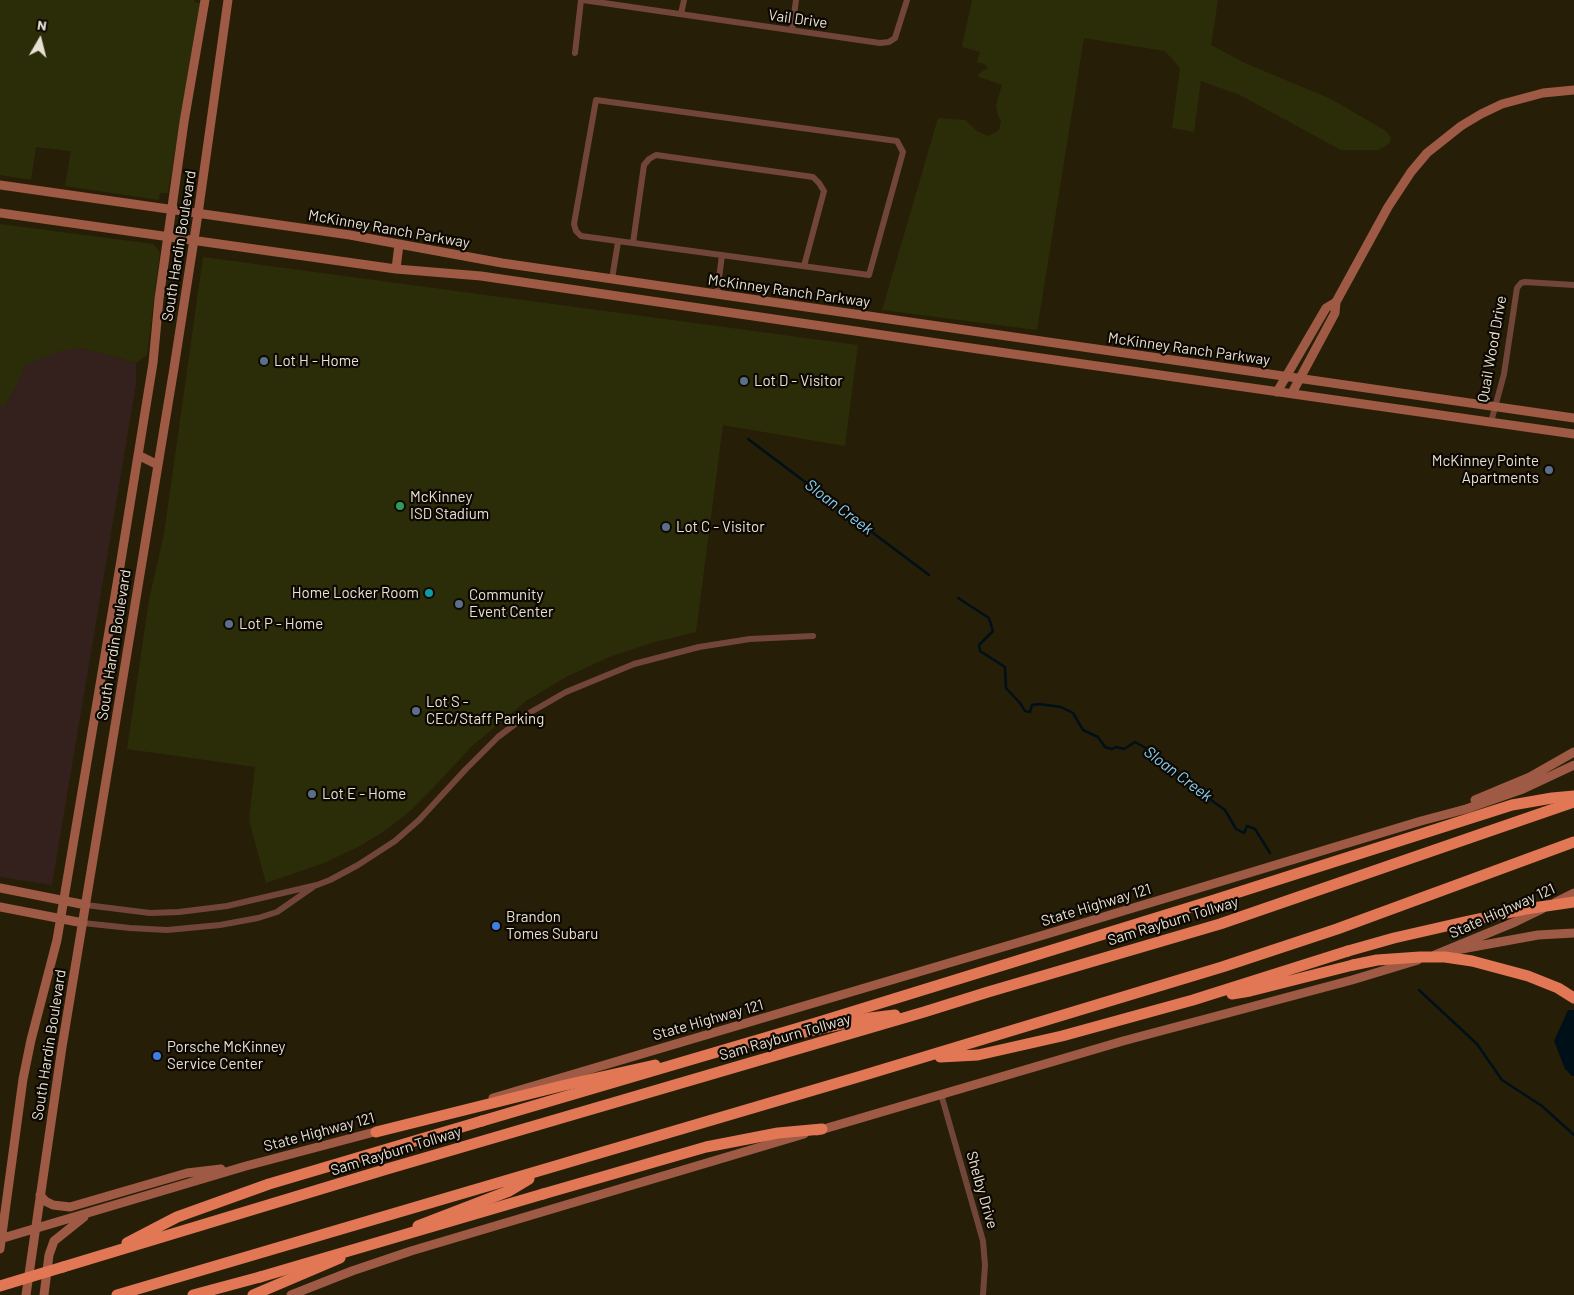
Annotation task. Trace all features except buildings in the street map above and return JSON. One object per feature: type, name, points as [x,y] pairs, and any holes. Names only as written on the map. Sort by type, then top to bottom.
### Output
[{"type":"highway","points":[[1505,824],[1574,795]]},
{"type":"highway","points":[[100,1257],[177,1217],[269,1184],[819,1022],[1193,907],[1512,806],[1574,795]]},
{"type":"highway","name":"Sam Rayburn Tollway","points":[[0,1286],[387,1169],[1220,924],[1505,824],[1574,802]]},
{"type":"highway","points":[[117,1295],[921,1058],[1280,948],[1574,842]]},
{"type":"highway","points":[[921,1058],[978,1055],[1062,1036],[1193,1000],[1394,938],[1526,909],[1574,902]]},
{"type":"highway","points":[[1193,1000],[1250,991],[1378,960],[1420,956],[1446,957],[1501,968],[1558,988],[1574,998]]},
{"type":"highway","points":[[376,1132],[561,1086],[870,1018],[924,1012]]},
{"type":"highway","points":[[193,1295],[706,1147],[778,1133],[822,1129]]},
{"type":"highway","points":[[253,1295],[280,1282],[432,1220],[509,1191],[543,1170]]},
{"type":"main road","name":"South Hardin Boulevard","points":[[0,1250],[27,1058],[53,962],[138,455],[153,363],[159,298],[184,122],[205,0]]},
{"type":"main road","name":"South Hardin Boulevard","points":[[26,1295],[62,1047],[194,242],[228,0]]},
{"type":"main road","points":[[1292,393],[1335,314],[1336,302],[1396,194],[1411,172],[1432,149],[1472,119],[1502,104],[1530,96],[1574,90]]},
{"type":"main road","name":"McKinney Ranch Parkway","points":[[0,185],[312,229],[502,263],[1574,418]]},
{"type":"main road","name":"McKinney Ranch Parkway","points":[[0,214],[396,269],[481,276],[1574,434]]},
{"type":"main road","points":[[396,269],[399,244]]},
{"type":"main road","points":[[609,294],[612,279]]},
{"type":"main road","points":[[1277,392],[1326,308],[1336,302]]},
{"type":"main road","points":[[138,455],[160,453]]},
{"type":"main road","points":[[138,455],[158,465]]},
{"type":"main road","points":[[1421,821],[1530,776],[1574,752]]},
{"type":"main road","points":[[1421,821],[1466,810],[1523,789],[1574,765]]},
{"type":"main road","name":"State Highway 121","points":[[1,1239],[246,1166],[376,1132],[1421,821]]},
{"type":"main road","points":[[0,888],[86,905]]},
{"type":"main road","name":"State Highway 121","points":[[291,1295],[352,1271],[411,1251],[1123,1041],[1352,980],[1443,952],[1515,922],[1574,893]]},
{"type":"main road","points":[[0,907],[83,923]]},
{"type":"main road","points":[[1443,952],[1538,935],[1574,933]]},
{"type":"main road","points":[[40,1195],[45,1202],[53,1206],[70,1207],[187,1173],[246,1166]]},
{"type":"main road","points":[[44,1295],[50,1250],[54,1241],[90,1213]]},
{"type":"street","name":"Vail Drive","points":[[582,0],[880,43],[891,41],[897,33],[907,0]]},
{"type":"street","points":[[575,53],[582,0]]},
{"type":"street","points":[[681,14],[684,0]]},
{"type":"street","points":[[792,30],[796,0]]},
{"type":"street","points":[[596,100],[897,141],[903,152],[869,275],[633,244],[581,236],[576,231],[574,224],[596,100]]},
{"type":"street","points":[[633,244],[644,165],[649,158],[656,155],[813,177],[819,182],[824,191],[804,266]]},
{"type":"street","points":[[612,279],[618,242]]},
{"type":"street","points":[[717,294],[722,255]]},
{"type":"street","name":"Quail Wood Drive","points":[[1492,422],[1504,369],[1516,291],[1521,283],[1574,285]]},
{"type":"street","points":[[86,905],[150,913],[179,912],[227,906],[330,880],[365,861],[407,832],[498,738],[519,721],[554,698],[618,669],[674,652],[732,641],[814,636]]},
{"type":"street","points":[[83,923],[167,930],[220,925],[258,918],[277,912],[316,885]]},
{"type":"street","name":"Shelby Drive","points":[[941,1094],[982,1236],[985,1266],[983,1295]]},
{"type":"shaded area","points":[[82,348],[136,363],[136,384],[52,885],[0,877],[0,407],[5,406],[25,365],[61,350]]},
{"type":"shaded area","points":[[1568,1010],[1574,1010],[1574,1076],[1565,1069],[1554,1041]]},
{"type":"green space","points":[[0,0],[194,0],[194,2],[200,3],[168,193],[160,193],[159,200],[65,186],[71,151],[36,147],[31,180],[0,175]]},
{"type":"green space","points":[[972,0],[1218,0],[1211,45],[1247,64],[1331,99],[1386,131],[1391,138],[1389,144],[1378,150],[1341,150],[1240,95],[1201,81],[1194,132],[1172,128],[1180,68],[1165,51],[1084,38],[1037,330],[882,310],[938,118],[965,120],[977,131],[988,136],[999,130],[1001,121],[996,105],[1002,85],[977,76],[988,68],[984,64],[977,62],[980,52],[962,47]]},
{"type":"green space","points":[[0,224],[153,244],[160,252],[147,355],[136,363],[82,348],[60,351],[25,365],[5,406],[0,407]]},
{"type":"green space","points":[[203,257],[858,345],[845,446],[723,425],[696,632],[655,642],[609,657],[566,677],[526,701],[472,746],[410,811],[386,830],[360,846],[324,863],[266,883],[249,820],[255,767],[127,749],[149,600],[164,534]]},
{"type":"waterway","name":"Sloan Creek","points":[[748,439],[929,575]]},
{"type":"waterway","name":"Sloan Creek","points":[[958,598],[989,618],[993,631],[979,645],[980,651],[1005,667],[1006,688],[1025,711],[1030,712],[1032,705],[1039,704],[1061,707],[1073,713],[1083,730],[1098,737],[1105,747],[1124,749],[1135,742],[1146,748],[1170,766],[1186,782],[1225,810],[1236,829],[1244,833],[1247,826],[1255,829],[1270,853]]},
{"type":"waterway","name":"Sloan Creek","points":[[1419,990],[1477,1044],[1502,1080],[1542,1106],[1574,1135]]},
{"type":"place","name":"Lot H - Home","points":[[264,361]]},
{"type":"place","name":"Lot D - Visitor","points":[[744,381]]},
{"type":"place","name":"McKinney Pointe Apartments","points":[[1549,470]]},
{"type":"place","name":"McKinney ISD Stadium","points":[[400,506]]},
{"type":"place","name":"Lot C - Visitor","points":[[666,527]]},
{"type":"place","name":"Home Locker Room","points":[[429,593]]},
{"type":"place","name":"Community Event Center","points":[[459,604]]},
{"type":"place","name":"Lot P - Home","points":[[229,624]]},
{"type":"place","name":"Lot S - CEC/Staff Parking","points":[[416,711]]},
{"type":"place","name":"Lot E - Home","points":[[312,794]]},
{"type":"place","name":"Brandon Tomes Subaru","points":[[496,926]]},
{"type":"place","name":"Porsche McKinney Service Center","points":[[157,1056]]}]
